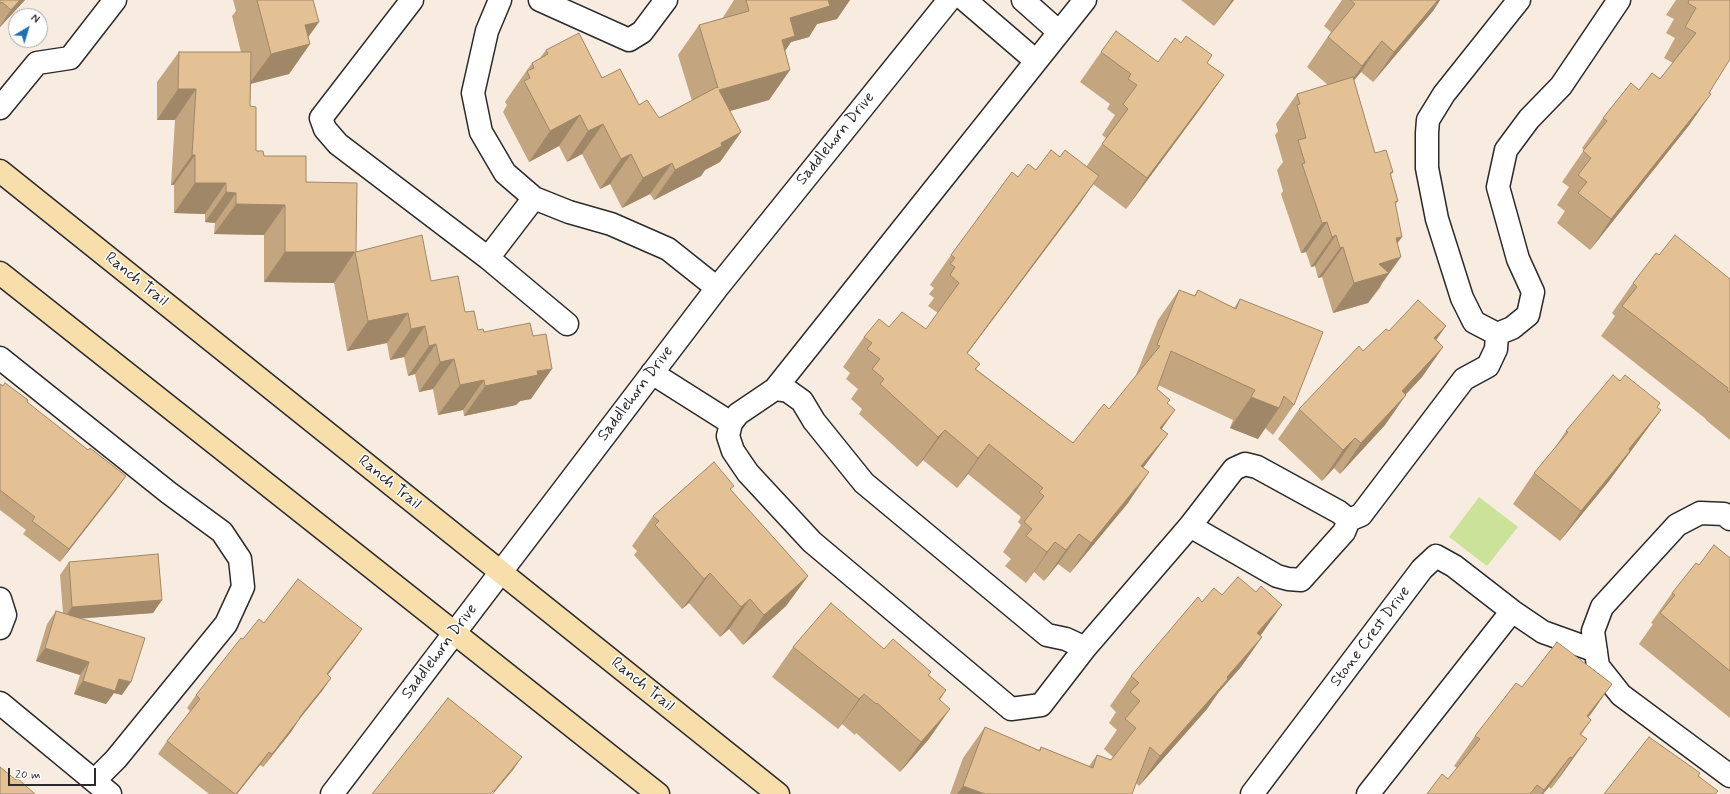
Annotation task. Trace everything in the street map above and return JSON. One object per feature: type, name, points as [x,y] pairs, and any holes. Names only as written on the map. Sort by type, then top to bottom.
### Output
[{"type":"main road","name":"Ranch Trail","points":[[0,171],[778,794]]},
{"type":"main road","points":[[0,273],[658,794]]},
{"type":"street","points":[[0,108],[37,63],[70,58],[116,0]]},
{"type":"street","points":[[412,0],[321,118],[325,129],[338,144],[488,258],[567,324]]},
{"type":"street","points":[[500,0],[487,31],[473,93],[481,132],[505,174],[534,198],[569,212],[611,224],[668,249],[717,288]]},
{"type":"street","points":[[540,0],[629,40],[642,32],[666,0]]},
{"type":"street","name":"Saddlehorn Drive","points":[[332,794],[717,288],[949,0]]},
{"type":"street","points":[[965,0],[1036,61]]},
{"type":"street","points":[[1023,0],[1059,32]]},
{"type":"street","points":[[1085,0],[775,389],[738,414],[731,423],[728,436],[733,450],[748,473],[812,542],[1011,709],[1041,704],[1085,648],[1190,526],[1234,469],[1245,464],[1257,466],[1339,512],[1349,520]]},
{"type":"street","points":[[1519,0],[1444,94],[1428,120],[1427,132],[1427,168],[1437,219],[1462,298],[1474,322],[1498,334],[1512,328],[1528,315],[1533,292],[1518,259],[1498,187],[1506,150],[1529,119],[1561,86],[1620,0]]},
{"type":"street","points":[[488,258],[534,198]]},
{"type":"street","points":[[1190,526],[1277,576],[1301,580],[1344,532],[1349,520],[1361,515],[1464,379],[1488,366],[1496,349],[1498,334]]},
{"type":"street","points":[[0,358],[169,493],[222,532],[240,559],[243,587],[226,624],[116,759],[103,787],[0,703]]},
{"type":"street","points":[[652,374],[731,423]]},
{"type":"street","points":[[775,389],[788,391],[802,401],[814,421],[864,483],[1047,635],[1066,639],[1085,648]]},
{"type":"street","points":[[1730,519],[1724,514],[1700,513],[1678,525],[1602,607],[1592,631],[1598,666],[1621,695],[1730,776]]},
{"type":"street","name":"Stone Crest Drive","points":[[1252,794],[1422,569],[1436,556],[1454,566],[1512,611]]},
{"type":"street","points":[[0,599],[5,615],[0,628]]},
{"type":"street","points":[[1368,794],[1512,611],[1543,632],[1596,651]]},
{"type":"green space","points":[[1479,497],[1518,527],[1487,566],[1449,537]]},
{"type":"building","points":[[0,0],[20,0],[13,8],[9,8],[2,2],[0,4]]},
{"type":"building","points":[[257,0],[313,0],[319,22],[305,25],[310,44],[271,54]]},
{"type":"building","points":[[746,0],[828,0],[830,6],[790,18],[795,36],[782,40],[790,70],[719,90],[741,132],[721,143],[722,146],[675,170],[672,163],[643,178],[631,154],[621,159],[603,124],[588,131],[580,115],[550,131],[524,81],[530,78],[527,71],[534,68],[532,63],[548,54],[546,50],[579,33],[602,78],[620,69],[639,105],[647,100],[659,118],[717,87],[718,88],[699,25],[749,11]]},
{"type":"building","points":[[1350,0],[1438,0],[1394,52],[1382,41],[1362,66],[1328,37],[1355,4]]},
{"type":"building","points":[[1689,0],[1730,0],[1730,59],[1709,93],[1711,94],[1611,219],[1578,193],[1587,182],[1578,175],[1591,158],[1583,151],[1607,121],[1603,118],[1631,83],[1639,90],[1652,73],[1660,79],[1696,33],[1685,27],[1696,8],[1688,3]]},
{"type":"building","points":[[1116,31],[1158,62],[1175,38],[1181,43],[1186,36],[1212,55],[1207,63],[1224,75],[1147,178],[1102,144],[1128,109],[1123,104],[1137,85],[1128,79],[1131,74],[1101,52]]},
{"type":"building","points":[[179,52],[251,52],[250,106],[256,107],[256,151],[263,151],[264,156],[306,156],[306,182],[357,183],[356,252],[422,235],[431,281],[458,276],[465,312],[474,311],[478,330],[483,329],[484,332],[530,323],[533,336],[546,334],[552,369],[537,371],[538,375],[485,386],[484,380],[460,385],[454,359],[440,362],[436,344],[429,346],[425,326],[411,329],[408,313],[368,321],[355,252],[285,252],[285,205],[236,204],[236,193],[226,192],[226,183],[195,183],[195,155],[192,155],[196,89],[178,89]]},
{"type":"building","points":[[1353,77],[1375,153],[1386,150],[1393,172],[1390,173],[1398,201],[1395,202],[1402,237],[1396,238],[1401,257],[1379,264],[1389,273],[1354,283],[1343,247],[1340,248],[1336,235],[1332,237],[1327,222],[1322,223],[1302,164],[1305,163],[1298,140],[1306,138],[1297,105],[1300,104],[1297,94]]},
{"type":"building","points":[[1051,150],[1060,157],[1065,150],[1099,176],[967,353],[980,364],[975,369],[1073,443],[1104,404],[1109,409],[1160,346],[1157,345],[1179,290],[1195,296],[1198,290],[1236,309],[1240,299],[1323,332],[1294,405],[1284,396],[1279,408],[1251,397],[1255,390],[1171,351],[1157,389],[1170,400],[1167,403],[1175,410],[1160,428],[1168,434],[1141,466],[1149,472],[1091,543],[1079,534],[1066,550],[1055,542],[1047,552],[1026,536],[1032,529],[1024,522],[1044,496],[1039,492],[1043,488],[989,444],[978,458],[945,430],[938,437],[880,384],[884,379],[872,369],[880,359],[867,349],[872,343],[864,337],[879,319],[889,327],[902,312],[926,329],[959,283],[950,275],[955,267],[950,264],[955,258],[951,255],[1012,172],[1018,177],[1028,164],[1036,170]]},
{"type":"building","points":[[1675,235],[1730,279],[1730,393],[1727,390],[1728,388],[1622,306],[1637,287],[1633,283],[1656,253],[1659,255]]},
{"type":"building","points":[[1418,300],[1446,326],[1434,338],[1443,347],[1402,391],[1406,395],[1361,443],[1355,438],[1343,450],[1299,409],[1359,346],[1363,351],[1386,329],[1389,331]]},
{"type":"building","points":[[1613,375],[1620,381],[1625,375],[1660,403],[1657,407],[1661,410],[1581,511],[1534,473],[1568,432],[1566,431]]},
{"type":"building","points":[[5,383],[28,400],[27,402],[88,450],[90,448],[126,476],[69,549],[32,521],[35,517],[0,490],[0,384],[3,386]]},
{"type":"building","points":[[714,462],[734,486],[730,489],[808,576],[764,615],[750,599],[741,607],[710,573],[704,579],[655,525],[659,521],[653,516]]},
{"type":"building","points":[[1714,545],[1730,558],[1730,671],[1660,613],[1675,595],[1672,593],[1696,563],[1699,565]]},
{"type":"building","points":[[158,554],[162,600],[72,607],[69,562]]},
{"type":"building","points":[[1238,577],[1256,592],[1261,586],[1282,605],[1257,633],[1262,637],[1227,677],[1228,679],[1160,756],[1150,747],[1132,794],[985,794],[963,786],[985,727],[1040,751],[1041,747],[1093,768],[1097,755],[1111,760],[1136,728],[1125,719],[1140,701],[1130,692],[1139,683],[1131,676],[1198,597],[1202,602],[1214,588],[1222,595]]},
{"type":"building","points":[[298,579],[362,629],[327,674],[331,678],[272,754],[269,752],[235,794],[167,741],[200,699],[196,695],[241,638],[243,639],[259,619],[264,623]]},
{"type":"building","points":[[831,603],[884,649],[893,639],[931,672],[928,675],[946,690],[939,699],[950,709],[921,742],[877,703],[876,704],[864,694],[859,699],[793,647]]},
{"type":"building","points":[[56,611],[145,638],[131,682],[119,679],[115,691],[83,681],[89,662],[45,648]]},
{"type":"building","points":[[1557,642],[1612,684],[1587,716],[1591,720],[1580,734],[1587,739],[1572,758],[1570,757],[1544,790],[1537,785],[1530,794],[1427,794],[1442,774],[1448,779],[1480,739],[1475,736],[1516,683],[1522,687]]},
{"type":"building","points":[[448,698],[522,757],[490,794],[372,794]]},
{"type":"building","points":[[1649,737],[1700,773],[1698,776],[1718,791],[1715,794],[1604,794]]},
{"type":"building","points":[[0,767],[16,780],[17,778],[35,794],[0,794]]}]
